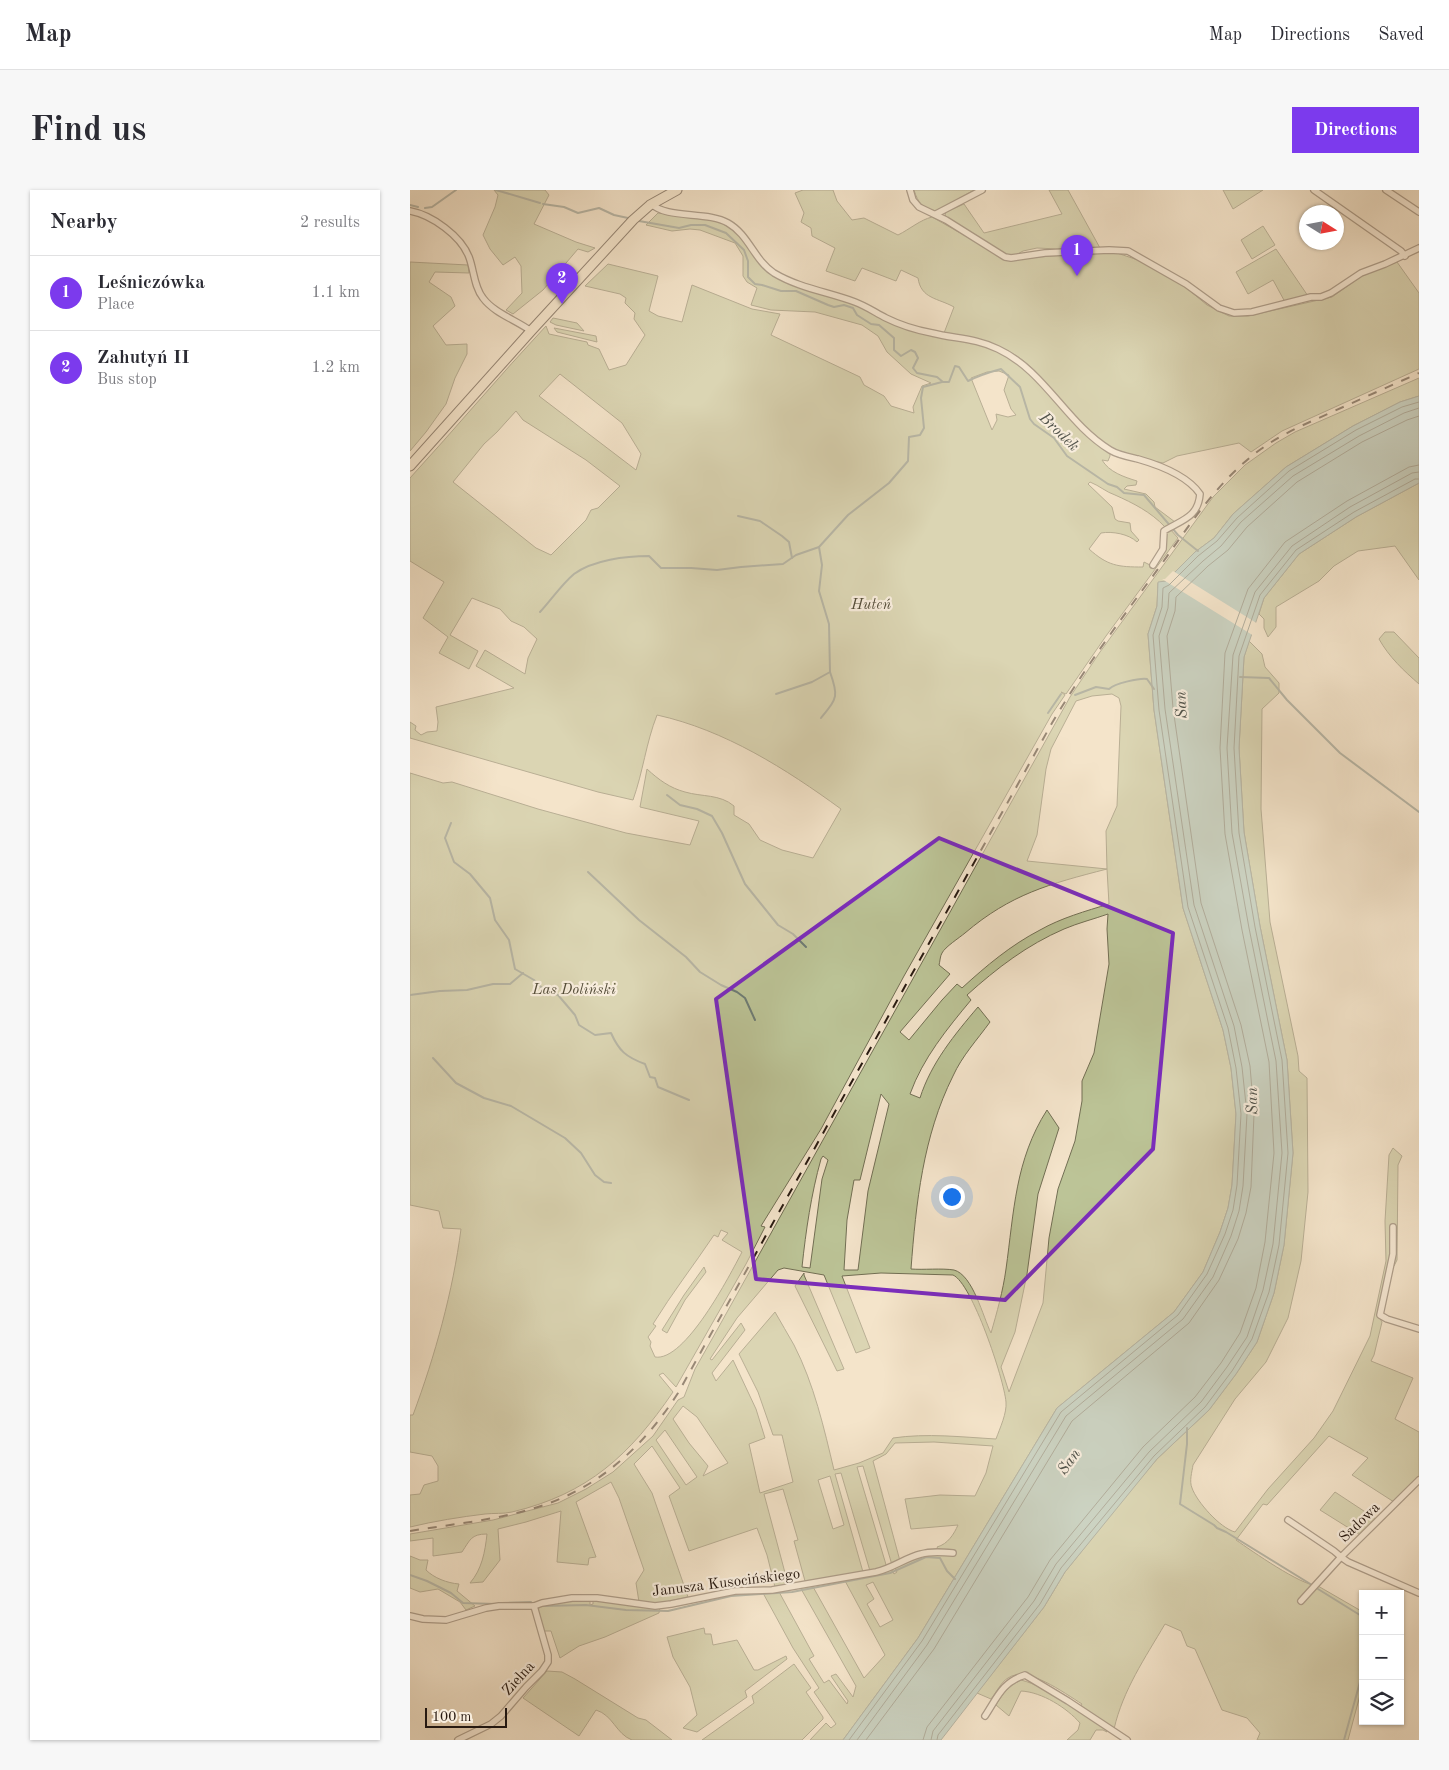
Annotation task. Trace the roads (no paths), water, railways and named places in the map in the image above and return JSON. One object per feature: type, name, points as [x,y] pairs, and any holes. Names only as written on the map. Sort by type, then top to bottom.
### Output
[{"type":"main road","points":[[410,466],[634,220],[652,204],[677,190]]},
{"type":"street","points":[[910,190],[913,200],[919,208],[936,214],[1005,257],[1109,250],[1128,252],[1186,284],[1219,308],[1234,313],[1252,312],[1311,297],[1320,297],[1331,293],[1361,273],[1405,256],[1419,248]]},
{"type":"street","points":[[936,214],[982,190]]},
{"type":"street","points":[[1314,190],[1401,251],[1405,256]]},
{"type":"street","points":[[1386,190],[1419,212]]},
{"type":"street","points":[[652,204],[661,211],[708,216],[727,222],[745,237],[766,266],[786,278],[815,290],[854,302],[900,324],[933,334],[968,338],[999,349],[1014,358],[1034,375],[1093,438],[1116,454],[1151,463],[1188,482],[1200,494],[1199,503],[1188,518],[1164,531],[1163,549],[1153,565]]},
{"type":"street","points":[[410,211],[431,218],[456,238],[468,255],[479,292],[483,298],[490,305],[531,331]]},
{"type":"street","points":[[1393,1227],[1393,1254],[1380,1315],[1419,1329]]},
{"type":"street","name":"Sadowa","points":[[1288,1520],[1334,1550],[1341,1557],[1419,1480]]},
{"type":"street","name":"Janusza Kusocińskiego","points":[[410,1616],[423,1619],[446,1620],[499,1606],[534,1606],[542,1603],[580,1598],[597,1598],[656,1606],[735,1591],[772,1590],[876,1572],[890,1569],[918,1554],[935,1552],[953,1553]]},
{"type":"street","points":[[1301,1602],[1341,1557],[1348,1562],[1419,1593]]},
{"type":"street","name":"Zielna","points":[[458,1740],[491,1724],[501,1716],[548,1662],[534,1606]]},
{"type":"street","points":[[985,1716],[1002,1689],[1013,1679],[1024,1675],[1127,1740]]},
{"type":"water","name":"San","points":[[1419,396],[1419,483],[1356,517],[1299,554],[1264,598],[1244,657],[1239,748],[1244,832],[1260,926],[1287,1060],[1293,1153],[1284,1245],[1274,1293],[1257,1342],[1209,1410],[1157,1459],[1065,1572],[1044,1607],[941,1740],[843,1740],[918,1638],[1057,1408],[1174,1312],[1203,1272],[1228,1208],[1232,1185],[1236,1114],[1231,1068],[1223,1030],[1183,908],[1154,710],[1148,634],[1157,606],[1158,582],[1166,581],[1195,552],[1214,538],[1233,514],[1286,467],[1353,426],[1400,402]]},
{"type":"waterway","name":"Brodek","points":[[425,208],[432,207],[456,190]]},
{"type":"waterway","name":"Brodek","points":[[496,190],[540,203]]},
{"type":"waterway","name":"Brodek","points":[[543,204],[564,207],[578,213],[599,208],[614,215],[628,218]]},
{"type":"waterway","name":"Brodek","points":[[410,205],[418,207]]},
{"type":"waterway","name":"Brodek","points":[[639,221],[679,228],[691,225],[705,225],[726,233],[744,250],[748,261],[748,277],[755,284],[781,291],[796,291],[834,307],[844,305],[853,308],[857,315],[871,324],[879,325],[894,338],[894,350],[901,356],[911,350],[915,352],[918,358],[913,368],[917,373],[937,377],[943,382],[949,382],[955,366],[959,367],[968,381],[1001,369],[1020,387],[1030,419],[1054,438],[1067,456],[1124,493],[1144,495],[1178,535],[1198,551]]},
{"type":"waterway","points":[[540,612],[574,574],[600,562],[649,556],[661,568],[717,570],[783,564],[796,555],[819,547],[848,515],[889,483],[908,461],[909,437],[920,435],[924,428],[921,398],[923,387],[942,382]]},
{"type":"waterway","points":[[738,516],[760,521],[782,536],[789,542],[792,558]]},
{"type":"waterway","points":[[776,694],[812,682],[830,672],[829,624],[819,591],[822,565],[819,547]]},
{"type":"waterway","points":[[821,718],[835,697],[835,687],[830,672]]},
{"type":"waterway","points":[[1240,677],[1269,678],[1287,700],[1340,753],[1419,812]]},
{"type":"waterway","points":[[1075,695],[1096,687],[1109,689],[1122,683],[1144,679],[1147,679],[1154,689]]},
{"type":"waterway","points":[[1048,713],[1061,694]]},
{"type":"waterway","points":[[667,795],[680,805],[697,809],[712,816],[722,833],[745,884],[778,925],[793,934],[806,947]]},
{"type":"waterway","points":[[451,823],[445,838],[454,862],[470,874],[490,898],[495,920],[509,940],[515,969],[534,980],[546,992],[558,995],[575,1015],[579,1025],[595,1035],[611,1033],[624,1053],[645,1064],[650,1077],[655,1078],[658,1087],[689,1100]]},
{"type":"waterway","points":[[588,872],[639,920],[686,957],[700,972],[745,998],[755,1020]]},
{"type":"waterway","points":[[410,995],[467,990],[493,984],[510,984],[523,973]]},
{"type":"waterway","points":[[433,1058],[456,1083],[484,1098],[511,1106],[565,1138],[581,1153],[595,1175],[604,1182],[611,1183]]},
{"type":"waterway","points":[[1187,1428],[1180,1504],[1312,1585]]},
{"type":"waterway","points":[[543,1606],[586,1605],[626,1610],[668,1611],[731,1596],[792,1592],[890,1573],[926,1557],[940,1558],[947,1571],[955,1579]]},
{"type":"waterway","points":[[410,1575],[451,1593],[463,1603],[495,1604]]},
{"type":"waterway","points":[[1318,1589],[1359,1615]]},
{"type":"waterway","points":[[502,1603],[531,1602]]},
{"type":"waterway","points":[[1344,1740],[1361,1680]]},
{"type":"railway","points":[[410,1531],[507,1515],[560,1499],[600,1477],[618,1463],[650,1430],[678,1393],[1052,723],[1103,644],[1181,536],[1218,489],[1261,449],[1296,429],[1419,373]]},
{"type":"place","name":"Leśniczówka","points":[[1077,276]]},
{"type":"place","name":"Zahutyń II","points":[[562,304]]},
{"type":"park label","name":"Huteń","points":[[871,604]]},
{"type":"park label","name":"Las Doliński","points":[[574,989]]}]
